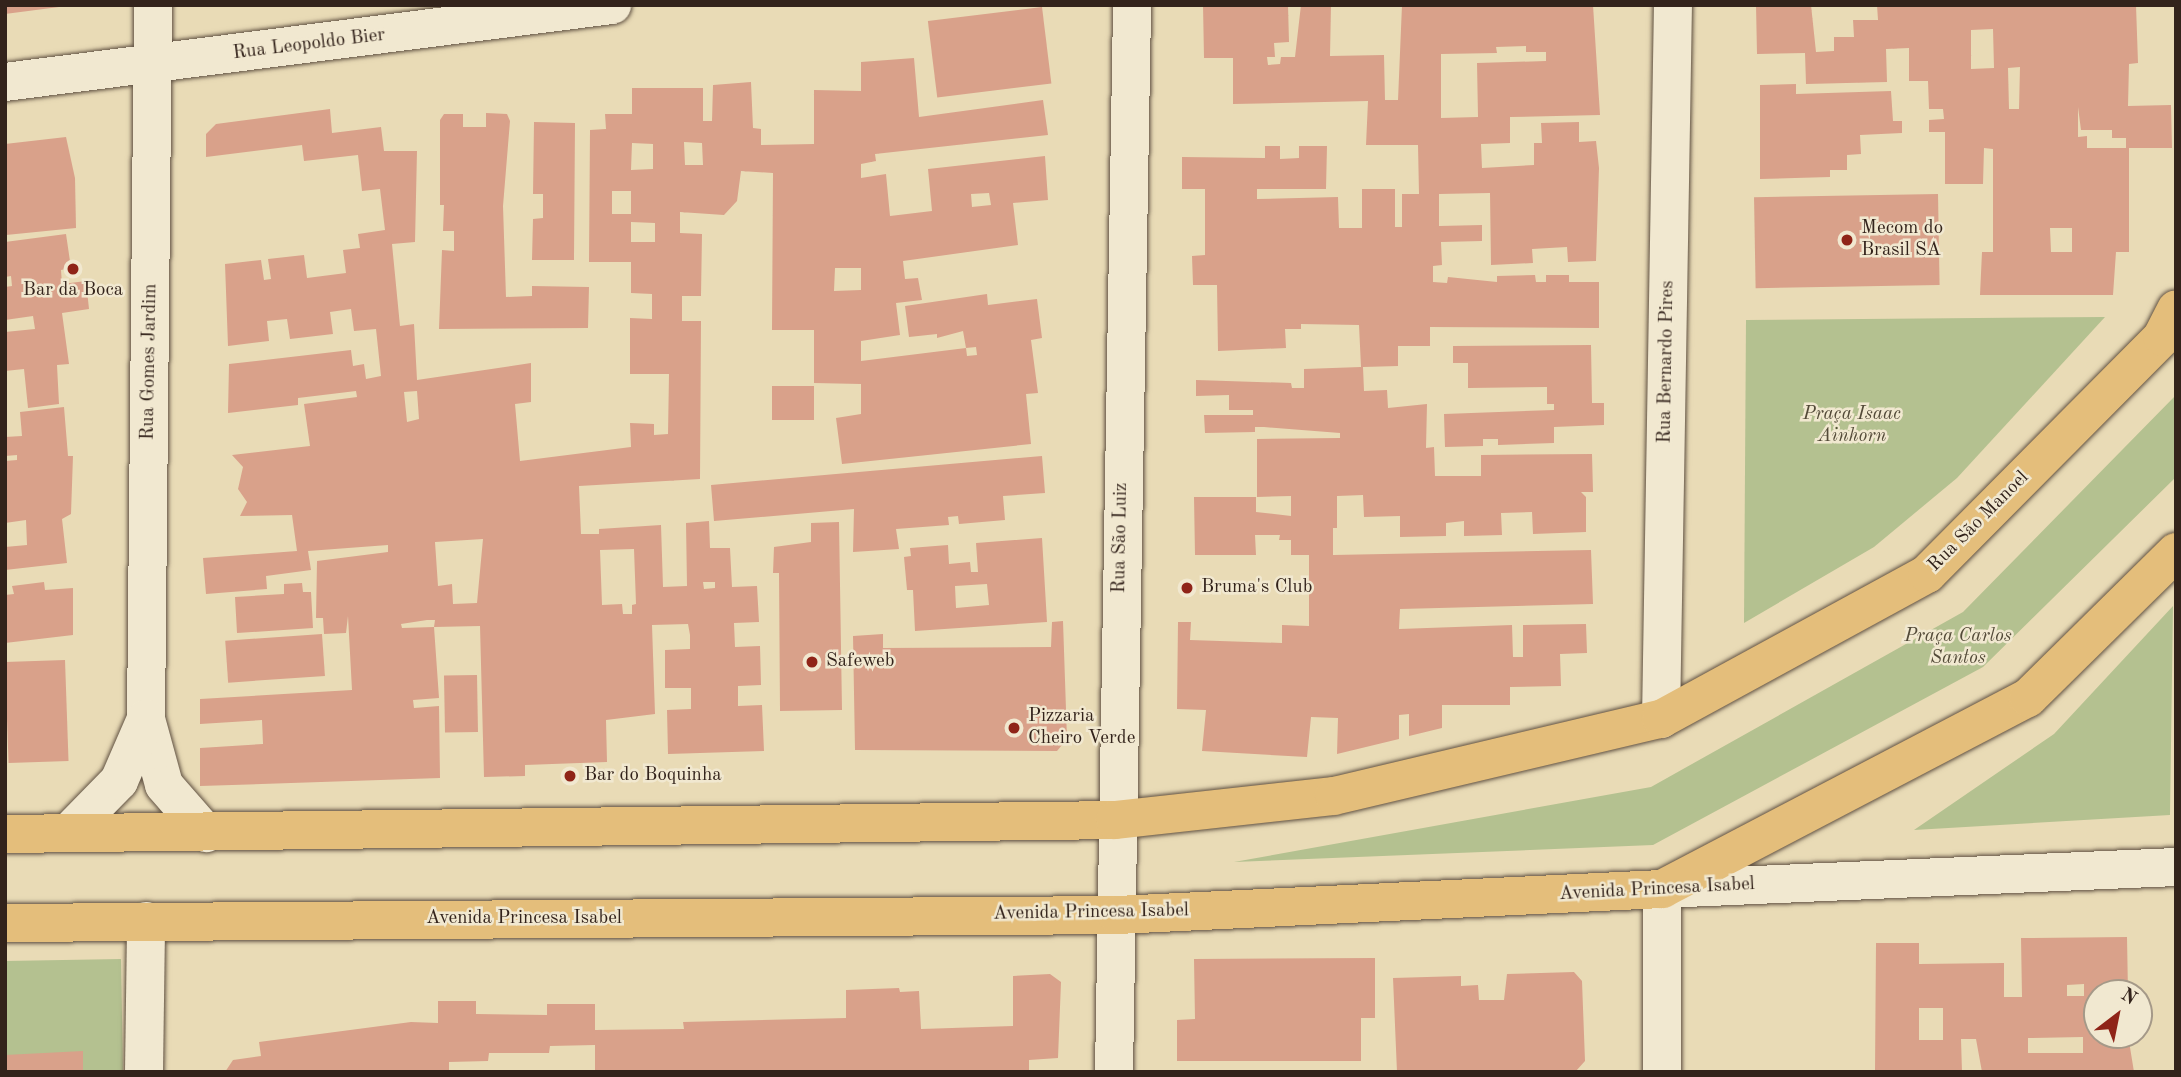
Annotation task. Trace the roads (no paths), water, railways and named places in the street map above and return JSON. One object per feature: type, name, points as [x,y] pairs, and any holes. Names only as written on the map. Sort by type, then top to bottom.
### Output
[{"type":"main road","name":"Rua São Manoel","points":[[1661,719],[1927,574],[2162,337],[2176,309]]},
{"type":"main road","points":[[1662,890],[2028,698],[2176,551]]},
{"type":"main road","points":[[5,834],[1115,820],[1334,796],[1661,719]]},
{"type":"main road","name":"Avenida Princesa Isabel","points":[[5,923],[1117,915],[1662,890]]},
{"type":"street","name":"Rua Gomes Jardim","points":[[153,5],[146,719],[164,785],[206,833]]},
{"type":"street","name":"Rua Leopoldo Bier","points":[[5,82],[612,5]]},
{"type":"street","name":"Rua São Luiz","points":[[1114,1072],[1117,915],[1115,820],[1132,5]]},
{"type":"street","name":"Rua Bernardo Pires","points":[[1661,719],[1673,5]]},
{"type":"street","name":"Rua Gomes Jardim","points":[[68,833],[119,781],[146,719]]},
{"type":"street","name":"Avenida Princesa Isabel","points":[[1662,890],[2176,867]]},
{"type":"street","points":[[1662,890],[1662,1072]]},
{"type":"street","points":[[144,1072],[146,921]]},
{"type":"place","name":"Mecom do Brasil SA","points":[[1847,240]]},
{"type":"place","name":"Bar da Boca","points":[[73,269]]},
{"type":"place","name":"Bruma's Club","points":[[1187,588]]},
{"type":"place","name":"Safeweb","points":[[812,662]]},
{"type":"place","name":"Pizzaria Cheiro Verde","points":[[1014,728]]},
{"type":"place","name":"Bar do Boquinha","points":[[570,776]]},
{"type":"park label","name":"Praça Isaac Ainhorn","points":[[1852,426]]},
{"type":"park label","name":"Praça Carlos Santos","points":[[1958,648]]}]
